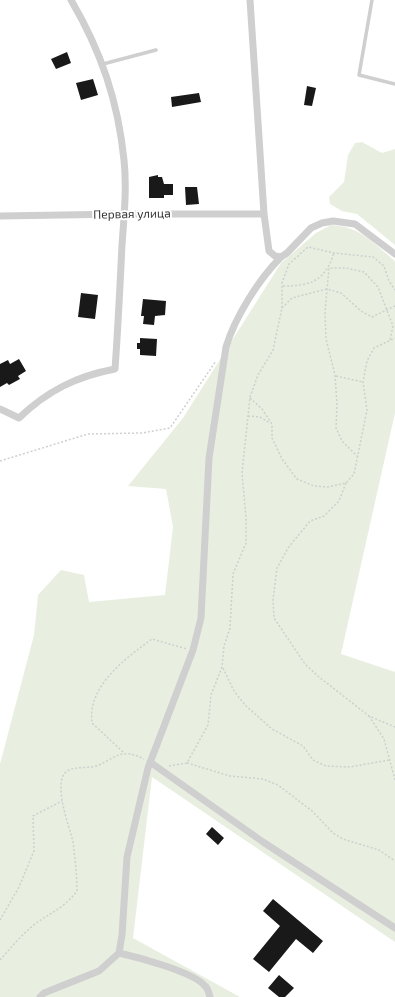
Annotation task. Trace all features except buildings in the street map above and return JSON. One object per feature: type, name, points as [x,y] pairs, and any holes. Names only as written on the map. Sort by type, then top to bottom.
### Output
[{"type":"street","points":[[0,409],[20,418],[36,403],[64,385],[91,374],[115,369],[124,214],[124,161],[114,102],[102,64],[88,30],[71,0]]},
{"type":"street","points":[[250,0],[264,214],[269,251],[275,256],[281,257]]},
{"type":"street","name":"Первая улица","points":[[0,216],[264,214]]},
{"type":"street","points":[[40,997],[44,993],[99,971],[119,953],[122,935],[127,857],[150,762],[193,650],[201,618],[209,458],[226,347],[231,331],[271,267],[311,228],[322,223],[333,221],[355,224],[395,254]]},
{"type":"street","points":[[150,762],[262,842],[395,928]]},
{"type":"street","points":[[119,953],[148,959],[197,980],[206,986],[210,997]]},
{"type":"lane","points":[[372,0],[359,75],[395,84]]},
{"type":"lane","points":[[102,64],[156,50]]},
{"type":"path","points":[[334,253],[330,268],[325,312],[326,339],[335,376],[338,404],[336,428],[342,441],[358,458]]},
{"type":"path","points":[[282,286],[300,286],[318,279],[330,268],[346,268],[364,272],[378,287],[393,326],[390,340]]},
{"type":"path","points":[[282,308],[292,298],[327,289],[341,293],[361,311],[372,317],[395,306]]},
{"type":"path","points":[[395,338],[374,348],[367,362],[363,382],[367,410],[354,474],[346,484],[339,500],[324,516],[310,522],[288,548],[277,568],[273,600],[274,618],[318,678],[369,716],[395,727]]},
{"type":"path","points":[[0,461],[88,434],[142,433],[170,428],[218,360]]},
{"type":"path","points":[[335,376],[363,382]]},
{"type":"path","points":[[250,398],[262,409],[272,424],[272,438],[282,459],[297,479],[314,486],[328,487],[346,484]]},
{"type":"path","points":[[248,416],[260,417],[272,424]]},
{"type":"path","points":[[123,752],[92,723],[90,713],[100,688],[123,660],[152,639],[193,650]]},
{"type":"path","points":[[222,667],[234,691],[245,705],[272,729],[303,746],[313,760],[326,766],[350,767],[389,760]]},
{"type":"path","points":[[369,716],[384,739],[395,780]]},
{"type":"path","points":[[187,763],[230,776],[263,779],[278,785],[312,810],[333,833],[343,840],[379,850],[395,861]]},
{"type":"path","points":[[0,920],[19,887],[34,851],[33,816],[62,801]]},
{"type":"green space","points":[[362,142],[382,153],[395,149],[395,245],[357,214],[342,211],[330,204],[329,197],[344,182],[348,155],[355,143]]},
{"type":"green space","points":[[331,225],[341,226],[358,232],[373,242],[395,261],[395,413],[341,654],[395,672],[395,942],[152,777],[133,938],[240,997],[0,997],[0,764],[34,635],[38,595],[61,570],[84,575],[89,602],[165,595],[173,527],[166,489],[128,486],[183,418],[281,263],[316,233]]}]
